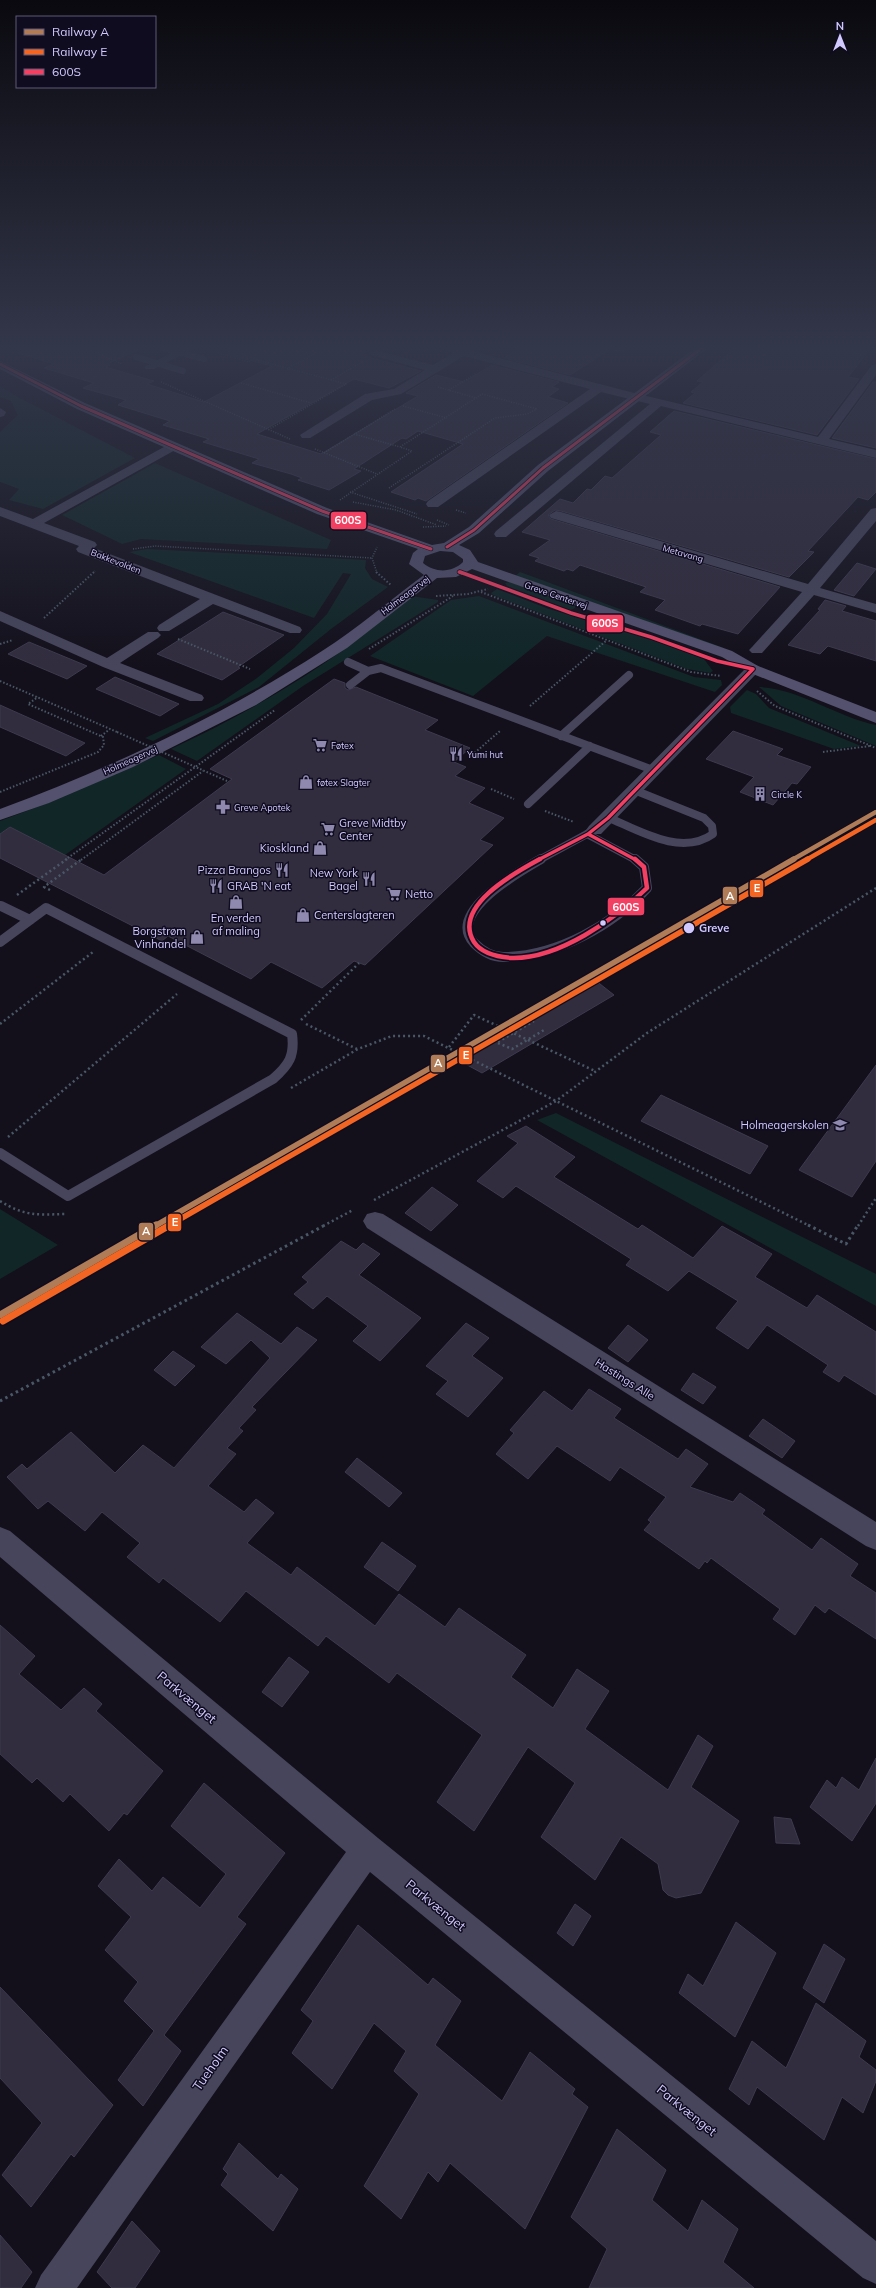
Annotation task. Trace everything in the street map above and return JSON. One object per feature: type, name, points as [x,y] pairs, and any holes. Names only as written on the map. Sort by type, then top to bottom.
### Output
[{"type":"street","points":[[33,524],[159,455]]},
{"type":"street","points":[[181,455],[303,514],[418,562],[434,574],[465,563],[535,496],[568,455]]},
{"type":"street","points":[[183,455],[322,510],[431,548],[447,547],[474,530],[543,468],[560,455]]},
{"type":"street","points":[[433,504],[503,455]]},
{"type":"street","points":[[501,534],[596,455]]},
{"type":"street","name":"Bakkevolden","points":[[0,511],[90,545],[83,549],[295,630]]},
{"type":"street","name":"Metavang","points":[[556,515],[876,610]]},
{"type":"street","points":[[756,650],[811,590],[875,516]]},
{"type":"street","name":"Greve Centervej","points":[[447,547],[465,563],[571,613],[651,637],[717,661],[753,669],[876,718]]},
{"type":"street","name":"Holmeagervej","points":[[359,614],[418,562],[431,548]]},
{"type":"street","name":"Holmeagervej","points":[[0,815],[131,761],[257,697],[329,653],[434,574]]},
{"type":"street","points":[[108,664],[163,634],[212,598]]},
{"type":"street","points":[[0,615],[108,664],[196,698]]},
{"type":"street","name":"Holmeagervej","points":[[257,697],[323,640]]},
{"type":"street","points":[[591,832],[608,817],[753,669]]},
{"type":"street","name":"Hastings Alle","points":[[367,1210],[876,1537]]},
{"type":"street","name":"Parkvænget","points":[[0,1540],[367,1849],[876,2265]]},
{"type":"street","name":"Tueholm","points":[[54,2288],[367,1849]]},
{"type":"lane","points":[[348,662],[368,671]]},
{"type":"lane","points":[[350,685],[368,671],[381,668],[653,770]]},
{"type":"lane","points":[[561,736],[629,675]]},
{"type":"lane","points":[[528,804],[590,746]]},
{"type":"lane","points":[[608,817],[671,842],[688,845],[708,840],[713,834],[712,826],[704,818],[634,790]]},
{"type":"lane","points":[[591,832],[636,860],[644,868],[647,888],[641,898],[627,909],[580,938],[548,952],[523,957],[489,955],[470,939],[466,928],[468,919],[490,894],[508,878],[591,832]]},
{"type":"lane","points":[[1,906],[30,920]]},
{"type":"lane","points":[[0,942],[46,908],[292,1034],[295,1053],[286,1068],[273,1079],[68,1196],[0,1154]]},
{"type":"path","points":[[329,455],[378,474]]},
{"type":"path","points":[[339,500],[406,455]]},
{"type":"path","points":[[389,488],[439,455]]},
{"type":"path","points":[[350,492],[421,515]]},
{"type":"path","points":[[435,520],[451,526]]},
{"type":"path","points":[[481,591],[691,672],[740,681],[759,692],[775,706],[876,748]]},
{"type":"path","points":[[348,662],[454,596]]},
{"type":"path","points":[[163,634],[250,669]]},
{"type":"path","points":[[472,755],[607,640]]},
{"type":"path","points":[[0,681],[227,781]]},
{"type":"path","points":[[0,792],[98,752],[104,745],[103,737],[28,704],[38,698]]},
{"type":"path","points":[[1,906],[282,706]]},
{"type":"path","points":[[101,736],[110,729]]},
{"type":"path","points":[[823,752],[871,746]]},
{"type":"path","points":[[52,882],[203,771]]},
{"type":"path","points":[[0,1401],[367,1210],[556,1101],[647,1033],[876,888]]},
{"type":"path","points":[[0,1024],[108,940]]},
{"type":"path","points":[[300,1020],[359,963]]},
{"type":"path","points":[[6,1139],[191,982]]},
{"type":"path","points":[[449,1047],[474,1015],[595,1071]]},
{"type":"path","points":[[534,1022],[498,1042],[512,1049],[544,1030]]},
{"type":"path","points":[[290,1089],[358,1049],[392,1036],[424,1036],[846,1244],[876,1198]]},
{"type":"path","points":[[0,1201],[16,1211],[38,1215],[73,1212]]},
{"type":"green space","points":[[0,455],[129,455],[135,458],[43,509],[9,500],[19,489],[0,482]]},
{"type":"green space","points":[[155,463],[331,540],[327,549],[141,539],[122,544],[62,515]]},
{"type":"green space","points":[[147,549],[366,560],[365,568],[372,579],[388,587],[331,629],[259,687],[153,741],[145,738],[218,704],[257,678],[294,648],[327,614],[351,574],[343,573],[314,618],[129,552]]},
{"type":"green space","points":[[520,572],[724,648],[722,649],[513,578]]},
{"type":"green space","points":[[510,582],[575,606],[575,608],[571,610],[507,586],[505,583]]},
{"type":"green space","points":[[497,589],[549,609],[638,635],[704,659],[713,671],[710,673],[687,669],[491,593]]},
{"type":"green space","points":[[411,596],[438,600],[438,602],[303,686],[197,761],[171,749],[263,702],[307,675],[373,628]]},
{"type":"green space","points":[[479,596],[694,677],[721,680],[722,685],[715,692],[547,636],[473,696],[370,656],[451,600]]},
{"type":"green space","points":[[759,687],[788,692],[847,716],[876,725],[876,746],[781,706]]},
{"type":"green space","points":[[747,690],[756,694],[769,708],[861,746],[834,749],[731,713],[730,707]]},
{"type":"green space","points":[[159,755],[186,769],[65,855],[10,827],[0,834],[0,821],[56,800]]},
{"type":"green space","points":[[556,1113],[876,1274],[876,1306],[537,1120]]},
{"type":"green space","points":[[0,1209],[58,1245],[0,1279]]},
{"type":"building","points":[[245,455],[376,455],[354,469],[361,471],[329,490],[298,480],[302,478],[291,474],[252,463],[259,459]]},
{"type":"building","points":[[447,455],[493,455],[426,501],[418,498],[415,500],[391,492]]},
{"type":"building","points":[[638,455],[858,455],[876,459],[876,492],[868,500],[858,497],[808,551],[814,552],[789,577],[561,511],[555,510],[548,515],[551,519],[780,587],[738,634],[702,624],[700,626],[655,610],[665,600],[640,592],[646,587],[580,565],[573,571],[567,569],[564,571],[535,561],[539,558],[529,555],[550,540],[522,532],[560,499],[573,503],[587,489],[591,490],[605,476],[612,478]]},
{"type":"building","points":[[857,563],[876,569],[854,596],[834,590]]},
{"type":"building","points":[[825,600],[846,606],[842,611],[876,621],[876,661],[828,646],[820,654],[788,645],[820,610],[818,609]]},
{"type":"building","points":[[223,612],[284,635],[222,680],[157,654]]},
{"type":"building","points":[[29,642],[87,666],[67,679],[8,654]]},
{"type":"building","points":[[115,677],[179,704],[160,716],[96,689]]},
{"type":"building","name":"Greve Midtby Center","points":[[334,679],[345,683],[345,688],[348,690],[356,687],[438,720],[425,730],[470,748],[454,762],[466,767],[455,776],[485,788],[469,803],[504,818],[480,840],[493,845],[365,965],[354,961],[322,988],[271,962],[251,979],[168,936],[162,941],[0,858],[0,834],[10,827],[104,875],[232,779],[210,769]]},
{"type":"building","points":[[0,705],[85,743],[66,756],[0,727]]},
{"type":"building","points":[[733,731],[783,749],[777,755],[811,767],[797,784],[792,783],[773,805],[740,792],[754,777],[706,759]]},
{"type":"building","points":[[595,980],[614,995],[482,1073],[458,1060]]},
{"type":"building","points":[[876,1065],[876,1161],[852,1197],[799,1170]]},
{"type":"building","points":[[661,1095],[768,1146],[750,1174],[641,1121]]},
{"type":"building","points":[[526,1126],[575,1157],[554,1177],[638,1229],[642,1225],[693,1258],[722,1226],[772,1254],[755,1277],[807,1308],[817,1295],[876,1332],[876,1395],[844,1375],[839,1382],[823,1372],[828,1365],[767,1325],[748,1349],[716,1328],[738,1301],[689,1271],[668,1291],[626,1265],[631,1259],[516,1186],[503,1198],[477,1181],[518,1143],[507,1136]]},
{"type":"building","points":[[432,1187],[458,1205],[431,1231],[405,1213]]},
{"type":"building","points":[[341,1241],[356,1250],[363,1243],[380,1254],[359,1275],[421,1318],[380,1361],[353,1341],[368,1326],[327,1296],[313,1309],[294,1294],[308,1282],[302,1277]]},
{"type":"building","points":[[237,1313],[281,1344],[297,1327],[317,1340],[252,1407],[256,1410],[239,1428],[243,1431],[227,1448],[236,1454],[208,1486],[244,1512],[256,1499],[274,1513],[247,1543],[291,1575],[297,1567],[375,1626],[399,1594],[445,1627],[459,1608],[526,1655],[511,1677],[553,1708],[577,1669],[609,1691],[585,1729],[668,1790],[698,1735],[713,1746],[691,1787],[739,1821],[701,1893],[676,1898],[668,1895],[663,1890],[658,1864],[621,1837],[595,1880],[541,1837],[575,1783],[528,1747],[474,1831],[437,1802],[482,1735],[397,1673],[389,1683],[326,1636],[318,1646],[246,1591],[220,1622],[163,1578],[159,1583],[127,1557],[140,1543],[102,1512],[85,1531],[48,1501],[38,1509],[7,1477],[22,1464],[27,1469],[71,1432],[115,1473],[143,1445],[174,1468],[270,1358],[251,1340],[226,1364],[201,1347]]},
{"type":"building","points":[[466,1323],[489,1338],[472,1356],[503,1378],[468,1417],[436,1394],[448,1381],[426,1366]]},
{"type":"building","points":[[628,1325],[648,1340],[628,1362],[608,1348]]},
{"type":"building","points":[[173,1351],[195,1366],[175,1386],[154,1370]]},
{"type":"building","points":[[693,1373],[716,1387],[703,1404],[681,1390]]},
{"type":"building","points":[[589,1389],[621,1409],[614,1418],[678,1459],[686,1449],[708,1464],[690,1487],[733,1502],[740,1493],[765,1510],[762,1514],[812,1550],[821,1538],[858,1564],[850,1576],[876,1593],[876,1639],[829,1608],[825,1613],[815,1605],[795,1635],[773,1619],[780,1609],[711,1558],[707,1563],[705,1561],[699,1569],[644,1530],[651,1522],[648,1520],[666,1497],[620,1467],[610,1481],[557,1446],[528,1479],[496,1454],[514,1433],[510,1430],[544,1391],[572,1411]]},
{"type":"building","points":[[763,1419],[795,1441],[782,1458],[749,1436]]},
{"type":"building","points":[[357,1458],[402,1493],[389,1507],[345,1472]]},
{"type":"building","points":[[382,1542],[416,1566],[398,1591],[364,1567]]},
{"type":"building","points":[[0,1625],[35,1656],[19,1674],[61,1710],[84,1688],[102,1704],[96,1711],[163,1771],[127,1815],[124,1813],[109,1831],[70,1794],[63,1802],[37,1778],[32,1783],[0,1754]]},
{"type":"building","points":[[289,1657],[309,1672],[282,1707],[262,1692]]},
{"type":"building","points":[[876,1758],[876,1803],[852,1841],[810,1807],[827,1780],[836,1788],[842,1777],[859,1790]]},
{"type":"building","points":[[204,1783],[285,1853],[237,1917],[246,1924],[164,2035],[181,2051],[143,2106],[118,2080],[154,2031],[124,2001],[138,1982],[105,1950],[131,1917],[98,1886],[119,1859],[152,1891],[163,1877],[200,1908],[226,1874],[171,1826]]},
{"type":"building","points":[[774,1817],[791,1819],[800,1844],[776,1843]]},
{"type":"building","points":[[575,1904],[591,1916],[573,1946],[557,1933]]},
{"type":"building","points":[[736,1922],[776,1953],[735,2037],[679,1993],[688,1974],[703,1986]]},
{"type":"building","points":[[358,1925],[428,1985],[433,1978],[461,2001],[435,2045],[502,2101],[530,2052],[575,2089],[572,2094],[588,2107],[525,2229],[450,2163],[438,2182],[428,2172],[401,2219],[364,2186],[419,2094],[394,2071],[406,2051],[374,2023],[332,2089],[292,2053],[313,2021],[301,2010]]},
{"type":"building","points":[[824,1944],[845,1959],[824,2003],[803,1988]]},
{"type":"building","points":[[0,1987],[113,2105],[74,2157],[71,2154],[31,2207],[2,2175],[42,2123],[0,2078]]},
{"type":"building","points":[[816,2003],[866,2041],[859,2057],[876,2070],[876,2081],[863,2113],[842,2097],[824,2140],[757,2087],[749,2105],[729,2089],[752,2041],[786,2068]]},
{"type":"building","points":[[617,2129],[666,2170],[652,2200],[688,2231],[702,2200],[738,2229],[723,2262],[754,2288],[589,2288],[607,2249],[571,2217]]},
{"type":"building","points":[[239,2143],[278,2179],[281,2174],[298,2189],[273,2231],[221,2185],[228,2174],[223,2169]]},
{"type":"building","points":[[132,2221],[160,2251],[135,2288],[112,2288],[97,2272]]},
{"type":"building","points":[[0,2235],[32,2272],[21,2288],[0,2288]]},
{"type":"rail line","name":"A","points":[[0,1315],[876,812]]},
{"type":"rail line","name":"E","points":[[3,1321],[876,820]]},
{"type":"transit line","name":"600S","points":[[193,455],[322,511],[431,549]]},
{"type":"transit line","name":"600S","points":[[447,547],[474,530],[543,468],[561,455]]},
{"type":"transit line","name":"600S","points":[[459,572],[571,613],[651,637],[717,661],[753,669]]},
{"type":"transit line","name":"600S","points":[[588,834],[608,818],[753,669]]},
{"type":"transit line","name":"600S","points":[[588,834],[636,860],[644,867],[647,888],[634,901],[598,927],[555,949],[533,955],[512,958],[494,955],[479,948],[470,936],[468,927],[470,918],[475,909],[488,894],[514,874],[588,834]]},
{"type":"place","name":"Føtex","points":[[320,745]]},
{"type":"place","name":"Yumi hut","points":[[456,754]]},
{"type":"place","name":"føtex Slagter","points":[[306,782]]},
{"type":"place","name":"Circle K","points":[[760,794]]},
{"type":"place","name":"Greve Apotek","points":[[223,807]]},
{"type":"place","name":"Greve Midtby Center","points":[[328,829]]},
{"type":"place","name":"Kioskland","points":[[320,848]]},
{"type":"place","name":"Pizza Brangos","points":[[282,870]]},
{"type":"place","name":"New York Bagel","points":[[369,879]]},
{"type":"place","name":"GRAB 'N eat","points":[[216,886]]},
{"type":"place","name":"Netto","points":[[394,894]]},
{"type":"place","name":"En verden af maling","points":[[236,902]]},
{"type":"place","name":"Centerslagteren","points":[[303,915]]},
{"type":"place","name":"Greve","points":[[689,928]]},
{"type":"place","name":"Borgstrøm Vinhandel","points":[[197,937]]},
{"type":"place","name":"Holmeagerskolen","points":[[840,1125]]}]
